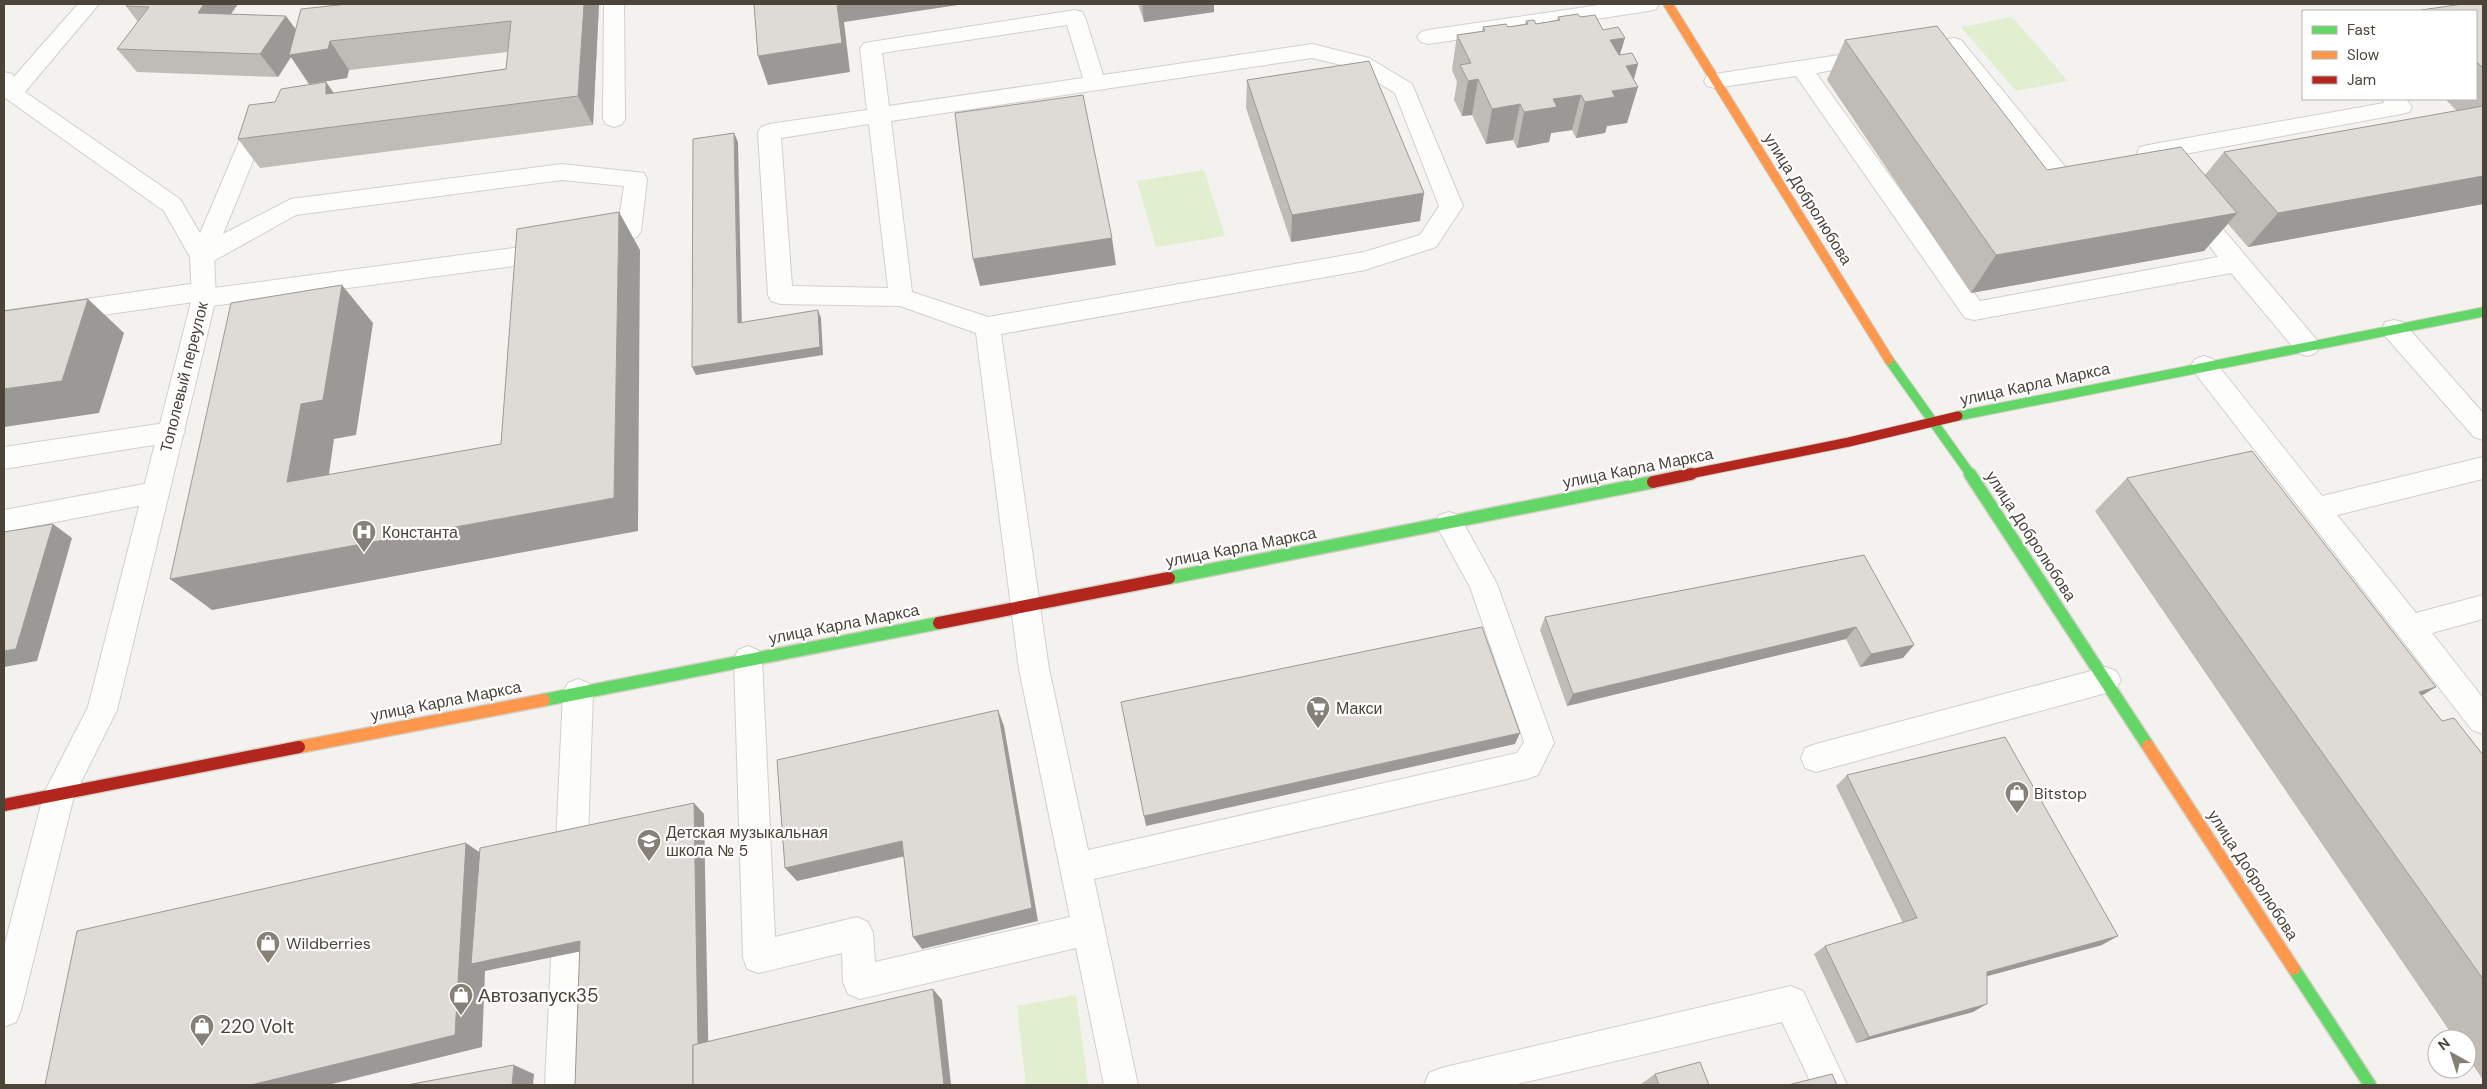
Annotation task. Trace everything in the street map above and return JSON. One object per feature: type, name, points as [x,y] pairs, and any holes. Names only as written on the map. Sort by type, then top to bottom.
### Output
[{"type":"street","name":"Тополевый переулок","points":[[4,1010],[59,793],[102,710],[172,432],[204,294],[202,257],[172,205],[8,86],[89,4]]},
{"type":"street","points":[[614,4],[614,119]]},
{"type":"street","points":[[1428,37],[1649,4]]},
{"type":"street","name":"улица Добролюбова","points":[[1668,4],[1882,349],[1979,486],[2370,1085]]},
{"type":"street","points":[[901,297],[871,48],[1075,17],[1095,83]]},
{"type":"street","points":[[1715,80],[1954,45],[2059,175]]},
{"type":"street","points":[[1312,51],[1361,63],[1404,89],[1451,206],[1428,242],[1365,261],[988,327],[901,297],[780,296],[769,132],[1095,83],[1312,51]]},
{"type":"street","points":[[1800,68],[1974,311],[2236,263]]},
{"type":"street","points":[[2307,346],[2236,263],[2148,153],[2401,107],[2394,100]]},
{"type":"street","points":[[202,257],[257,125],[283,105]]},
{"type":"street","points":[[4,320],[520,256],[629,231],[636,179],[562,172],[291,207],[202,257]]},
{"type":"street","name":"улица Карла Маркса","points":[[4,805],[1449,523],[1849,442],[2007,405],[2483,312]]},
{"type":"street","points":[[988,327],[1034,669],[1121,1085]]},
{"type":"street","points":[[2394,329],[2483,430]]},
{"type":"street","points":[[2204,366],[2483,720]]},
{"type":"street","points":[[4,458],[172,432]]},
{"type":"street","points":[[2316,509],[2483,468]]},
{"type":"street","points":[[4,521],[155,494]]},
{"type":"street","points":[[1076,868],[1527,765],[1539,743],[1483,584],[1449,523]]},
{"type":"street","points":[[2410,627],[2483,607]]},
{"type":"street","points":[[748,659],[758,957],[856,933],[860,982],[1089,929]]},
{"type":"street","points":[[1816,758],[2106,680]]},
{"type":"street","points":[[562,1085],[578,692]]},
{"type":"street","points":[[1442,1085],[1792,1003],[1830,1085]]},
{"type":"green space","points":[[2012,17],[2068,81],[2016,91],[1961,27]]},
{"type":"green space","points":[[1204,170],[1225,236],[1156,247],[1137,181]]},
{"type":"green space","points":[[1076,995],[1088,1085],[1026,1085],[1017,1006]]},
{"type":"building","points":[[128,4],[204,4],[198,13],[286,16],[260,54],[117,49],[149,7],[126,6]]},
{"type":"building","points":[[348,4],[584,4],[578,96],[238,139],[249,105],[275,102],[281,89],[326,82],[326,94],[506,69],[511,21],[330,41],[328,49],[289,55],[301,9]]},
{"type":"building","points":[[754,4],[837,4],[842,43],[758,56]]},
{"type":"building","points":[[2463,4],[2483,4],[2483,68],[2477,62],[2477,10],[2421,10]]},
{"type":"building","points":[[1578,14],[1580,17],[1595,15],[1603,30],[1618,27],[1625,38],[1610,40],[1619,55],[1632,53],[1638,64],[1626,66],[1638,87],[1612,91],[1615,97],[1585,102],[1581,95],[1553,99],[1557,107],[1524,112],[1520,104],[1492,109],[1478,79],[1468,81],[1460,65],[1471,63],[1457,35],[1485,31],[1483,27],[1506,24],[1508,27],[1528,24],[1526,21],[1534,20],[1536,24],[1560,20],[1558,17]]},
{"type":"building","points":[[1937,26],[2047,170],[2181,147],[2237,213],[1996,255],[1845,40]]},
{"type":"building","points":[[1369,61],[1424,193],[1292,215],[1247,80]]},
{"type":"building","points":[[1083,95],[1112,238],[973,259],[955,113]]},
{"type":"building","points":[[2483,106],[2483,176],[2278,213],[2224,152]]},
{"type":"building","points":[[734,133],[738,323],[818,310],[820,347],[692,367],[693,139]]},
{"type":"building","points":[[619,212],[614,498],[170,579],[231,303],[342,285],[323,400],[301,404],[287,482],[501,444],[517,229]]},
{"type":"building","points":[[88,299],[62,381],[4,389],[4,311]]},
{"type":"building","points":[[2252,451],[2436,687],[2419,692],[2442,721],[2454,718],[2483,755],[2483,979],[2127,478]]},
{"type":"building","points":[[53,524],[16,649],[4,651],[4,532]]},
{"type":"building","points":[[1864,555],[1914,645],[1871,654],[1856,627],[1573,694],[1545,617]]},
{"type":"building","name":"Макси","points":[[1482,627],[1520,733],[1144,816],[1121,702]]},
{"type":"building","points":[[998,710],[1032,908],[913,937],[902,841],[785,868],[777,760]]},
{"type":"building","points":[[2005,737],[2118,936],[1987,972],[1987,1004],[1869,1037],[1825,946],[1917,918],[1847,775]]},
{"type":"building","points":[[694,803],[698,1044],[693,1045],[693,1085],[575,1085],[580,941],[471,964],[480,848]]},
{"type":"building","points":[[466,843],[455,1035],[251,1085],[45,1085],[77,931]]},
{"type":"building","points":[[933,989],[944,1085],[693,1085],[693,1045]]},
{"type":"building","points":[[1700,1062],[1709,1085],[1659,1085],[1655,1074]]},
{"type":"building","points":[[514,1065],[512,1085],[407,1085]]},
{"type":"building","points":[[1832,1074],[1837,1085],[1788,1085]]},
{"type":"traffic: fast","points":[[1958,416],[2483,312]]},
{"type":"traffic: fast","points":[[1889,360],[1979,487],[2148,746]]},
{"type":"traffic: fast","points":[[1169,578],[1653,482]]},
{"type":"traffic: fast","points":[[544,700],[939,623]]},
{"type":"traffic: fast","points":[[2294,969],[2370,1085]]},
{"type":"traffic: slow","points":[[1668,4],[1889,360]]},
{"type":"traffic: slow","points":[[299,747],[544,700]]},
{"type":"traffic: slow","points":[[2148,746],[2294,969]]},
{"type":"traffic: jam","points":[[1653,482],[1849,442],[1958,416]]},
{"type":"traffic: jam","points":[[939,623],[1169,578]]},
{"type":"traffic: jam","points":[[4,805],[299,747]]},
{"type":"place","name":"Константа","points":[[364,553]]},
{"type":"place","name":"Макси","points":[[1318,729]]},
{"type":"place","name":"Bitstop","points":[[2017,814]]},
{"type":"place","name":"Детская музыкальная школа № 5","points":[[649,862]]},
{"type":"place","name":"Wildberries","points":[[268,964]]},
{"type":"place","name":"Автозапуск35","points":[[461,1016]]},
{"type":"place","name":"220 Volt","points":[[202,1047]]}]
